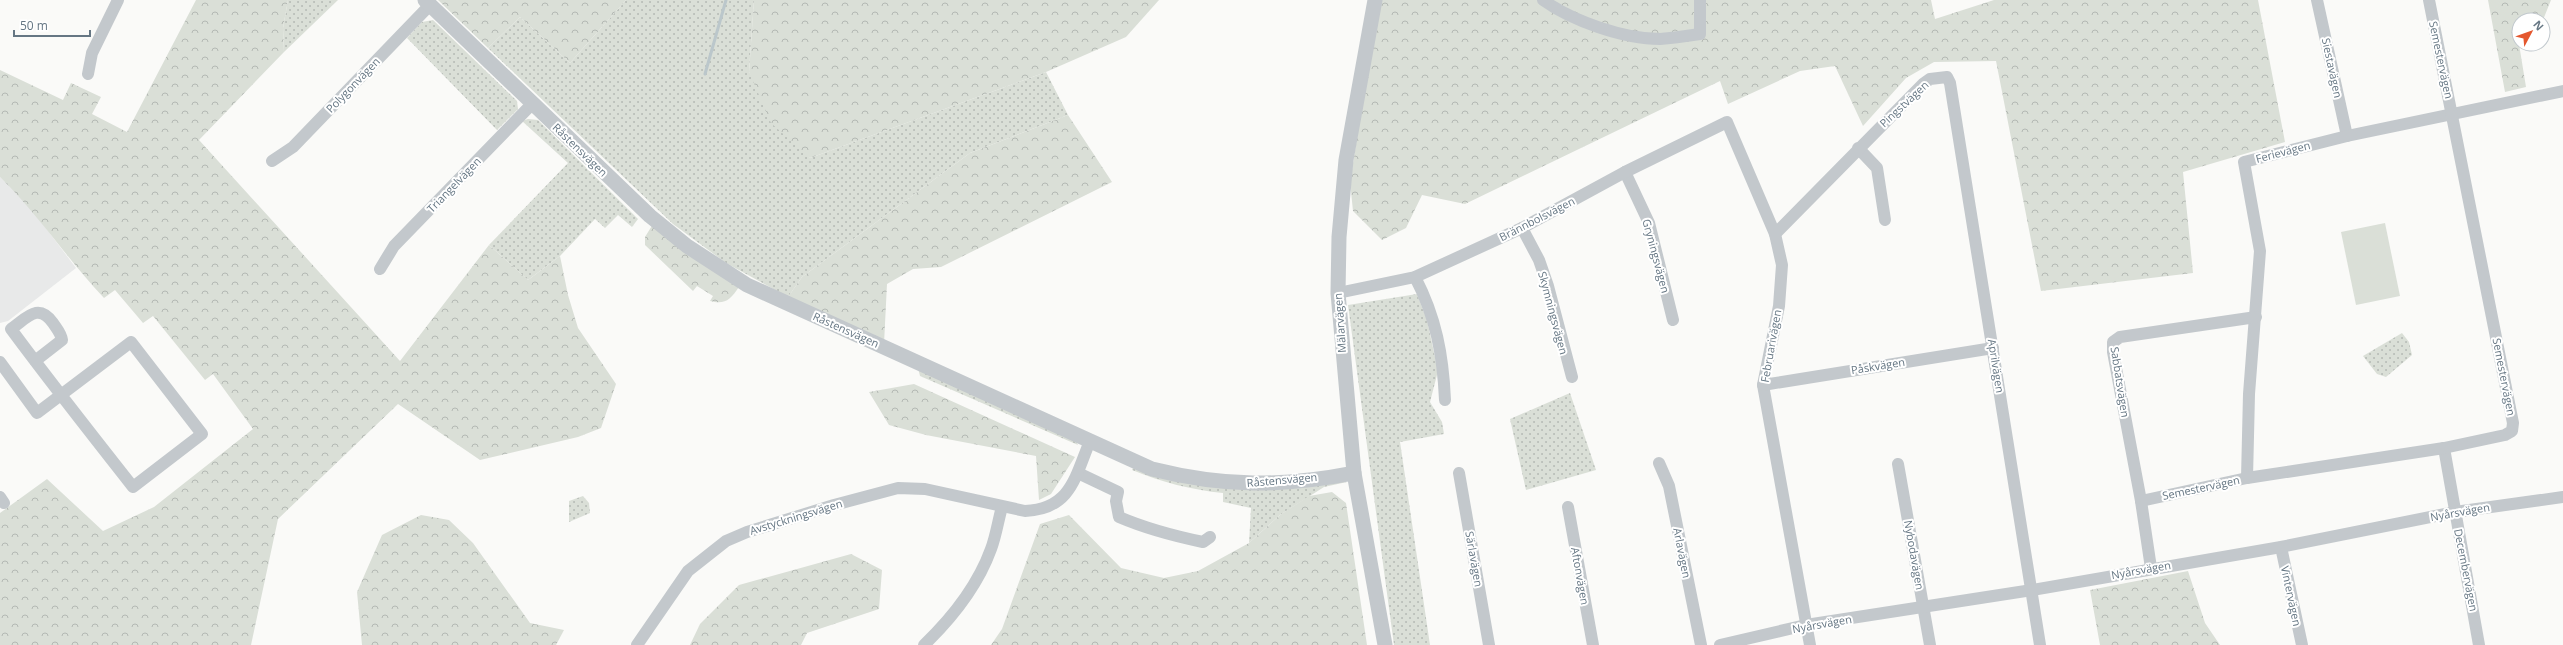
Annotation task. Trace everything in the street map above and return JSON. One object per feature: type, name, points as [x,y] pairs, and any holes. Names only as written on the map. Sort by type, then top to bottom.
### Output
[{"type":"street","points":[[88,74],[92,52],[118,0]]},
{"type":"street","name":"Mälarvägen","points":[[1375,0],[1346,160],[1339,237],[1338,293],[1354,473],[1384,645]]},
{"type":"street","points":[[1542,0],[1581,20],[1619,33],[1660,39],[1700,34],[1700,0]]},
{"type":"street","name":"Siestavägen","points":[[2317,0],[2347,136]]},
{"type":"street","name":"Semestervägen","points":[[2141,501],[2247,478],[2444,448],[2505,435],[2512,431],[2513,423],[2453,114],[2429,0]]},
{"type":"street","name":"Råstensvägen","points":[[427,3],[650,216],[687,246],[747,285],[1152,469],[1212,482],[1269,484],[1354,473]]},
{"type":"street","name":"Polygonvägen","points":[[272,161],[293,147],[427,3]]},
{"type":"street","name":"Pingstvägen","points":[[1775,234],[1858,148],[1930,79],[1947,77],[1951,87]]},
{"type":"street","name":"Aprilvägen","points":[[1951,87],[2040,645]]},
{"type":"street","name":"Ferievägen","points":[[2247,478],[2249,388],[2256,317],[2260,251],[2244,162],[2347,136],[2563,91]]},
{"type":"street","name":"Triangelvägen","points":[[380,269],[394,246],[532,104]]},
{"type":"street","name":"Brännbolsvägen","points":[[1338,293],[1415,277],[1522,228],[1625,172],[1727,122]]},
{"type":"street","name":"Februarivägen","points":[[1727,122],[1775,234],[1782,265],[1782,281],[1763,385],[1810,645]]},
{"type":"street","points":[[1858,148],[1877,168],[1885,220]]},
{"type":"street","name":"Gryningsvägen","points":[[1625,172],[1649,223],[1673,320]]},
{"type":"street","name":"Skymningsvägen","points":[[1522,228],[1539,260],[1548,286],[1572,377]]},
{"type":"street","points":[[1415,277],[1427,300],[1439,339],[1445,400]]},
{"type":"street","name":"Sabbatsvägen","points":[[2151,568],[2141,501],[2113,352],[2113,342],[2120,337],[2256,317]]},
{"type":"street","points":[[0,362],[37,413],[61,395],[131,342],[202,434],[133,488],[61,395],[35,360]]},
{"type":"street","name":"Påskvägen","points":[[1763,385],[1993,348]]},
{"type":"street","name":"Avstyckningsvägen","points":[[637,645],[688,571],[726,541],[747,532],[834,505],[898,488],[925,489],[1025,511],[1042,510],[1056,504],[1070,490],[1090,441]]},
{"type":"street","name":"Decembervägen","points":[[2444,448],[2479,645]]},
{"type":"street","name":"Arlavägen","points":[[1659,463],[1669,486],[1701,645]]},
{"type":"street","name":"Nybodavägen","points":[[1898,464],[1930,645]]},
{"type":"street","points":[[1078,473],[1118,492],[1116,501],[1120,517],[1142,527],[1174,536],[1203,542],[1210,537]]},
{"type":"street","name":"Särlavägen","points":[[1459,473],[1489,645]]},
{"type":"street","name":"Nyårsvägen","points":[[1720,645],[1806,625],[2032,590],[2281,546],[2455,512],[2563,497]]},
{"type":"street","points":[[924,645],[938,631],[972,587],[991,549],[1002,507]]},
{"type":"street","name":"Aftonvägen","points":[[1568,507],[1592,645]]},
{"type":"street","name":"Vintervägen","points":[[2281,546],[2302,645]]},
{"type":"shaded area","points":[[0,177],[26,202],[76,268],[8,321],[0,323]]},
{"type":"green space","points":[[196,0],[288,0],[283,28],[284,52],[199,140],[400,361],[489,245],[528,280],[560,256],[568,295],[578,328],[616,384],[601,428],[578,437],[480,460],[398,404],[278,519],[251,645],[0,645],[0,513],[47,479],[103,531],[154,507],[253,429],[213,374],[205,380],[153,316],[143,323],[115,290],[104,298],[77,268],[27,206],[0,177],[0,70],[63,100],[71,83],[101,97],[92,114],[127,132]]},
{"type":"green space","points":[[288,0],[338,0],[284,52],[283,28]]},
{"type":"green space","points":[[438,0],[626,0],[570,63],[520,17],[488,48]]},
{"type":"green space","points":[[626,0],[754,0],[749,72],[810,158],[1046,72],[1068,115],[970,153],[802,277],[788,297],[726,263],[673,224],[488,48],[520,17],[570,63]]},
{"type":"green space","points":[[754,0],[1159,0],[1126,37],[1046,72],[810,158],[771,123],[749,72]]},
{"type":"green space","points":[[1379,0],[1931,0],[1935,19],[1994,0],[2258,0],[2285,142],[2183,172],[2193,273],[2041,291],[1996,61],[1934,62],[1906,78],[1863,126],[1835,66],[1800,71],[1728,104],[1720,81],[1465,204],[1422,195],[1406,228],[1382,240],[1353,211],[1350,182]]},
{"type":"green space","points":[[2488,0],[2551,0],[2546,12],[2511,12],[2511,52],[2520,52],[2526,87],[2505,92]]},
{"type":"green space","points":[[433,20],[517,101],[518,109],[497,130],[407,38],[422,22]]},
{"type":"green space","points":[[1068,115],[1112,182],[941,267],[913,269],[887,284],[884,344],[788,297],[802,277],[970,153]]},
{"type":"green space","points":[[528,119],[538,120],[638,219],[632,227],[618,215],[605,228],[595,219],[560,256],[528,280],[489,245],[568,163],[522,121]]},
{"type":"green space","points":[[2385,223],[2400,296],[2356,305],[2341,232]]},
{"type":"green space","points":[[653,224],[739,287],[733,295],[723,302],[715,302],[710,301],[713,296],[697,286],[693,291],[645,245],[645,237]]},
{"type":"green space","points":[[1417,294],[1427,320],[1438,371],[1430,402],[1442,422],[1444,434],[1400,442],[1430,645],[1394,645],[1348,305]]},
{"type":"green space","points":[[2402,333],[2409,342],[2412,355],[2386,377],[2377,374],[2363,356]]},
{"type":"green space","points":[[918,368],[1075,439],[1078,445],[920,376]]},
{"type":"green space","points":[[914,384],[1075,457],[1051,494],[1039,500],[1036,456],[926,435],[889,425],[869,392]]},
{"type":"green space","points":[[1570,393],[1596,470],[1526,490],[1510,419]]},
{"type":"green space","points":[[1135,464],[1154,472],[1347,482],[1324,487],[1280,515],[1249,543],[1251,508],[1223,502],[1223,493],[1188,488],[1165,482],[1132,470]]},
{"type":"green space","points":[[1332,492],[1346,503],[1367,645],[991,645],[1002,629],[1040,524],[1069,515],[1121,568],[1164,578],[1198,571],[1249,543],[1280,515],[1309,496]]},
{"type":"green space","points":[[583,496],[589,503],[590,513],[569,522],[569,501]]},
{"type":"green space","points":[[421,515],[449,520],[473,543],[530,623],[564,630],[556,645],[362,645],[357,592],[382,535]]},
{"type":"green space","points":[[851,554],[882,570],[879,609],[807,633],[801,645],[690,645],[700,624],[739,585]]},
{"type":"green space","points":[[2188,571],[2205,623],[2220,645],[2100,645],[2090,590]]},
{"type":"waterway","points":[[705,74],[726,0]]}]
